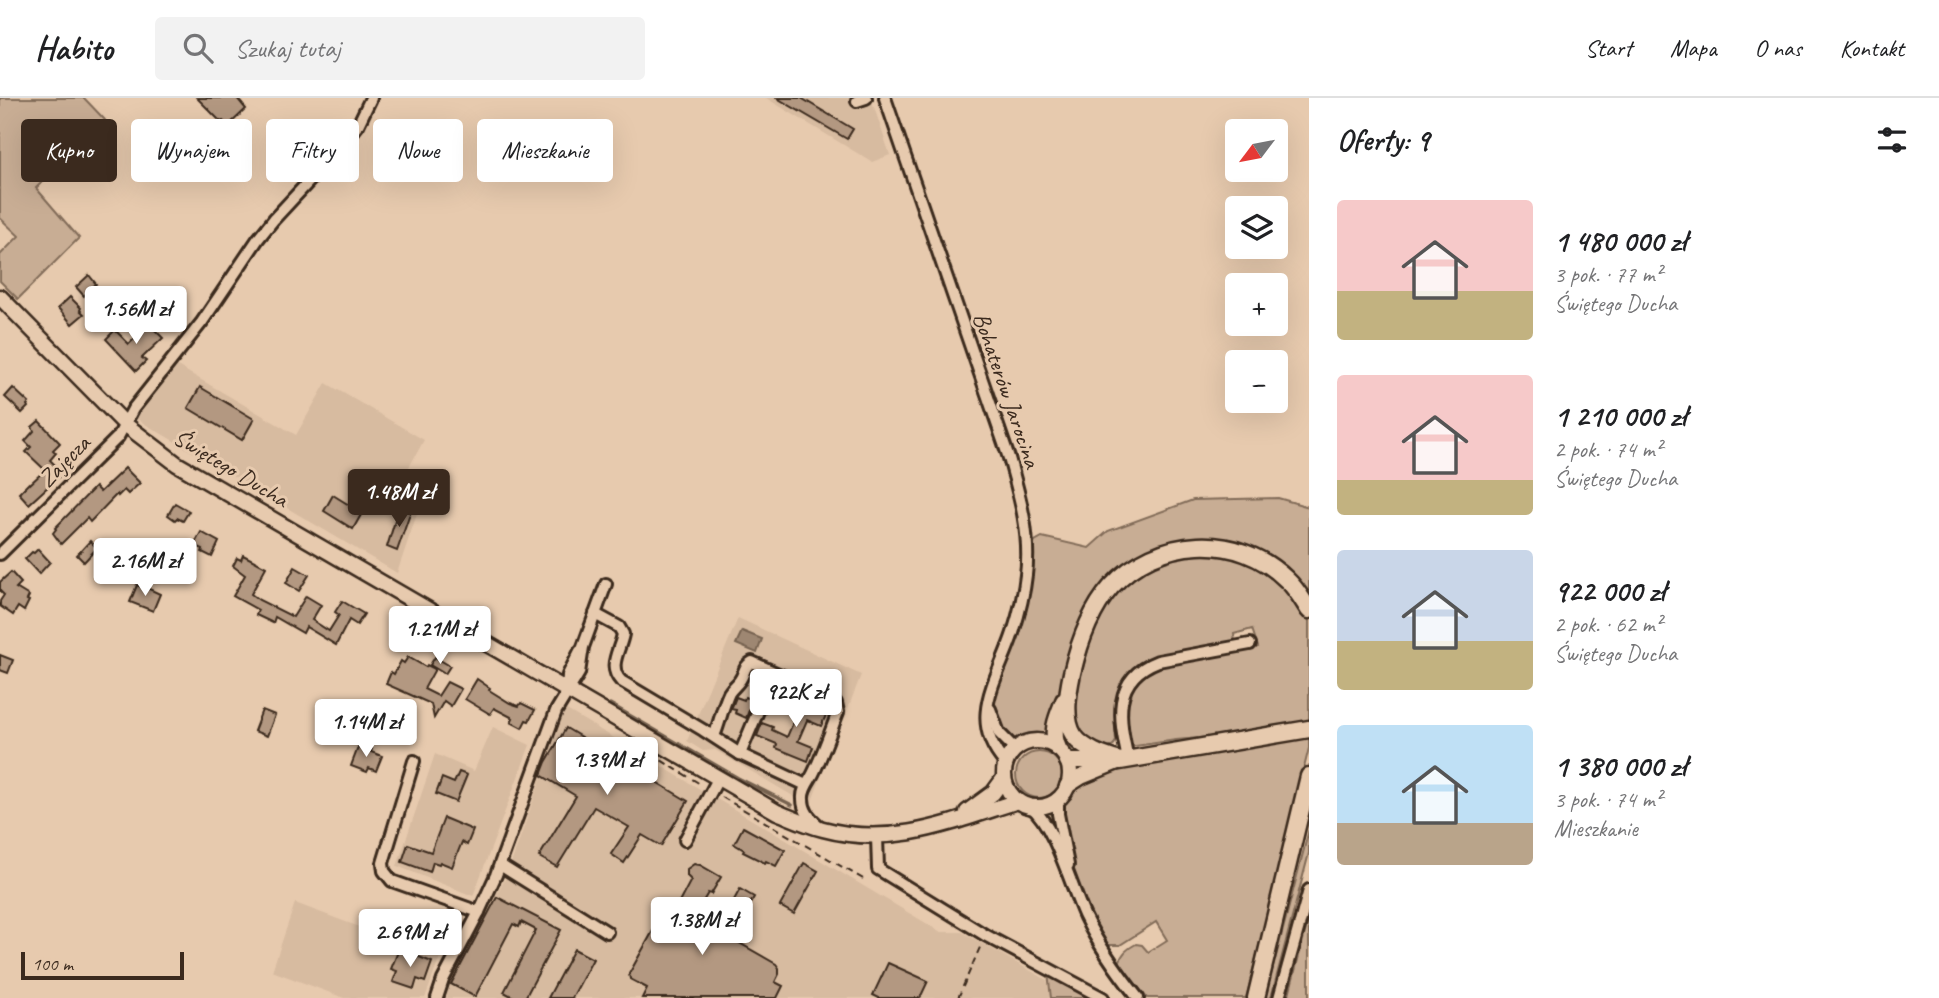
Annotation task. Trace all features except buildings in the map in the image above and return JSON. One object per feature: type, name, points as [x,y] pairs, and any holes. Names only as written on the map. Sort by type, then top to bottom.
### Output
[{"type":"highway","points":[[1063,755],[1054,741],[1055,726],[1082,638],[1111,587],[1138,563],[1161,552],[1189,546],[1224,547],[1262,561],[1287,580],[1309,610]]},
{"type":"highway","points":[[1070,684],[1068,712],[1073,734],[1080,743],[1093,751],[1124,760],[1309,729]]},
{"type":"highway","points":[[1256,998],[1309,776]]},
{"type":"main road","name":"Świętego Ducha","points":[[0,297],[126,425],[177,464],[567,691],[715,785],[824,830],[877,836],[903,835],[1024,803]]},
{"type":"main road","points":[[1032,741],[1041,741],[1073,763],[1124,760],[1081,777],[1068,786],[1058,799],[1045,806],[1024,803],[1011,794],[1005,771],[1015,749],[1032,741]]},
{"type":"main road","points":[[1063,755],[1070,778],[1068,786]]},
{"type":"main road","name":"Świętego Ducha","points":[[951,823],[993,793],[1005,771]]},
{"type":"street","name":"Zajęcza","points":[[0,554],[118,437],[134,410],[202,322],[258,239],[340,148],[358,125],[371,98]]},
{"type":"street","name":"Bohaterów Jarocina","points":[[885,98],[1009,458],[1023,506],[1028,545],[1026,574],[1013,634],[988,700],[986,713],[988,735],[1005,771]]},
{"type":"street","points":[[438,998],[443,980],[500,866],[556,711],[579,673],[583,647],[606,584]]},
{"type":"street","points":[[595,614],[619,627],[623,634],[614,666],[618,678],[740,754],[806,785]]},
{"type":"street","points":[[1124,760],[1123,694],[1128,682],[1136,674],[1146,666],[1158,662],[1250,643]]},
{"type":"street","points":[[711,734],[720,721],[720,714],[730,692],[748,664],[754,662],[836,703],[838,712],[803,795],[805,810],[824,830]]},
{"type":"street","points":[[740,754],[775,673]]},
{"type":"street","points":[[988,700],[999,733],[1015,749]]},
{"type":"street","points":[[414,761],[383,863],[384,871],[392,881],[479,912]]},
{"type":"street","points":[[685,840],[715,785]]},
{"type":"street","points":[[1058,799],[1058,814],[1070,878]]},
{"type":"street","points":[[1024,803],[1044,820],[1100,944],[1138,998]]},
{"type":"street","points":[[877,836],[878,869],[985,935],[1103,998]]},
{"type":"street","points":[[500,866],[607,932]]},
{"type":"street","points":[[1279,998],[1309,890]]},
{"type":"path","points":[[715,785],[865,880]]},
{"type":"path","points":[[958,998],[985,935]]},
{"type":"shaded area","points":[[0,98],[84,98],[104,119],[21,119],[21,182],[42,182],[36,188],[79,238],[18,299],[0,281],[0,255],[19,236],[0,218]]},
{"type":"shaded area","points":[[766,98],[871,98],[890,155],[872,162]]},
{"type":"shaded area","points":[[174,364],[296,435],[326,383],[424,440],[395,493],[419,508],[397,573],[135,418]]},
{"type":"shaded area","points":[[1278,498],[1309,507],[1309,596],[1217,541],[1112,577],[1049,736],[1044,740],[1016,741],[1004,734],[995,718],[993,698],[1022,623],[1027,601],[1032,546],[1035,541],[1042,537],[1089,548],[1108,531],[1193,500]]},
{"type":"shaded area","points":[[1194,552],[1239,557],[1259,566],[1279,582],[1304,610],[1309,619],[1309,721],[1232,735],[1129,747],[1122,717],[1130,685],[1157,665],[1258,647],[1252,629],[1234,634],[1235,642],[1134,670],[1118,694],[1115,711],[1116,741],[1113,746],[1100,747],[1080,737],[1072,706],[1093,633],[1110,600],[1127,581],[1154,563]]},
{"type":"shaded area","points":[[738,618],[861,675],[810,806],[715,750],[703,751],[687,741]]},
{"type":"shaded area","points":[[742,631],[762,639],[757,653],[736,644]]},
{"type":"shaded area","points":[[565,709],[941,932],[962,932],[1047,980],[1051,998],[447,998],[446,991],[507,875]]},
{"type":"shaded area","points":[[493,727],[530,745],[473,896],[397,866],[435,754],[474,771]]},
{"type":"shaded area","points":[[1309,737],[1309,748],[1246,998],[1147,998],[1119,963],[1125,952],[1136,944],[1142,945],[1148,952],[1167,940],[1156,922],[1120,945],[1106,945],[1084,902],[1069,860],[1062,805],[1070,790],[1090,777],[1139,765]]},
{"type":"shaded area","points":[[1039,752],[1055,759],[1062,775],[1055,791],[1039,798],[1023,791],[1016,775],[1023,759]]},
{"type":"shaded area","points":[[1309,830],[1309,853],[1271,998],[1265,998]]},
{"type":"shaded area","points":[[295,903],[440,957],[425,998],[344,998],[272,971]]},
{"type":"shaded area","points":[[1309,917],[1309,998],[1288,998]]},
{"type":"shaded area","points":[[1048,973],[1083,995],[1086,998],[1051,998]]},
{"type":"waterway","points":[[610,704],[738,778],[792,805]]}]
